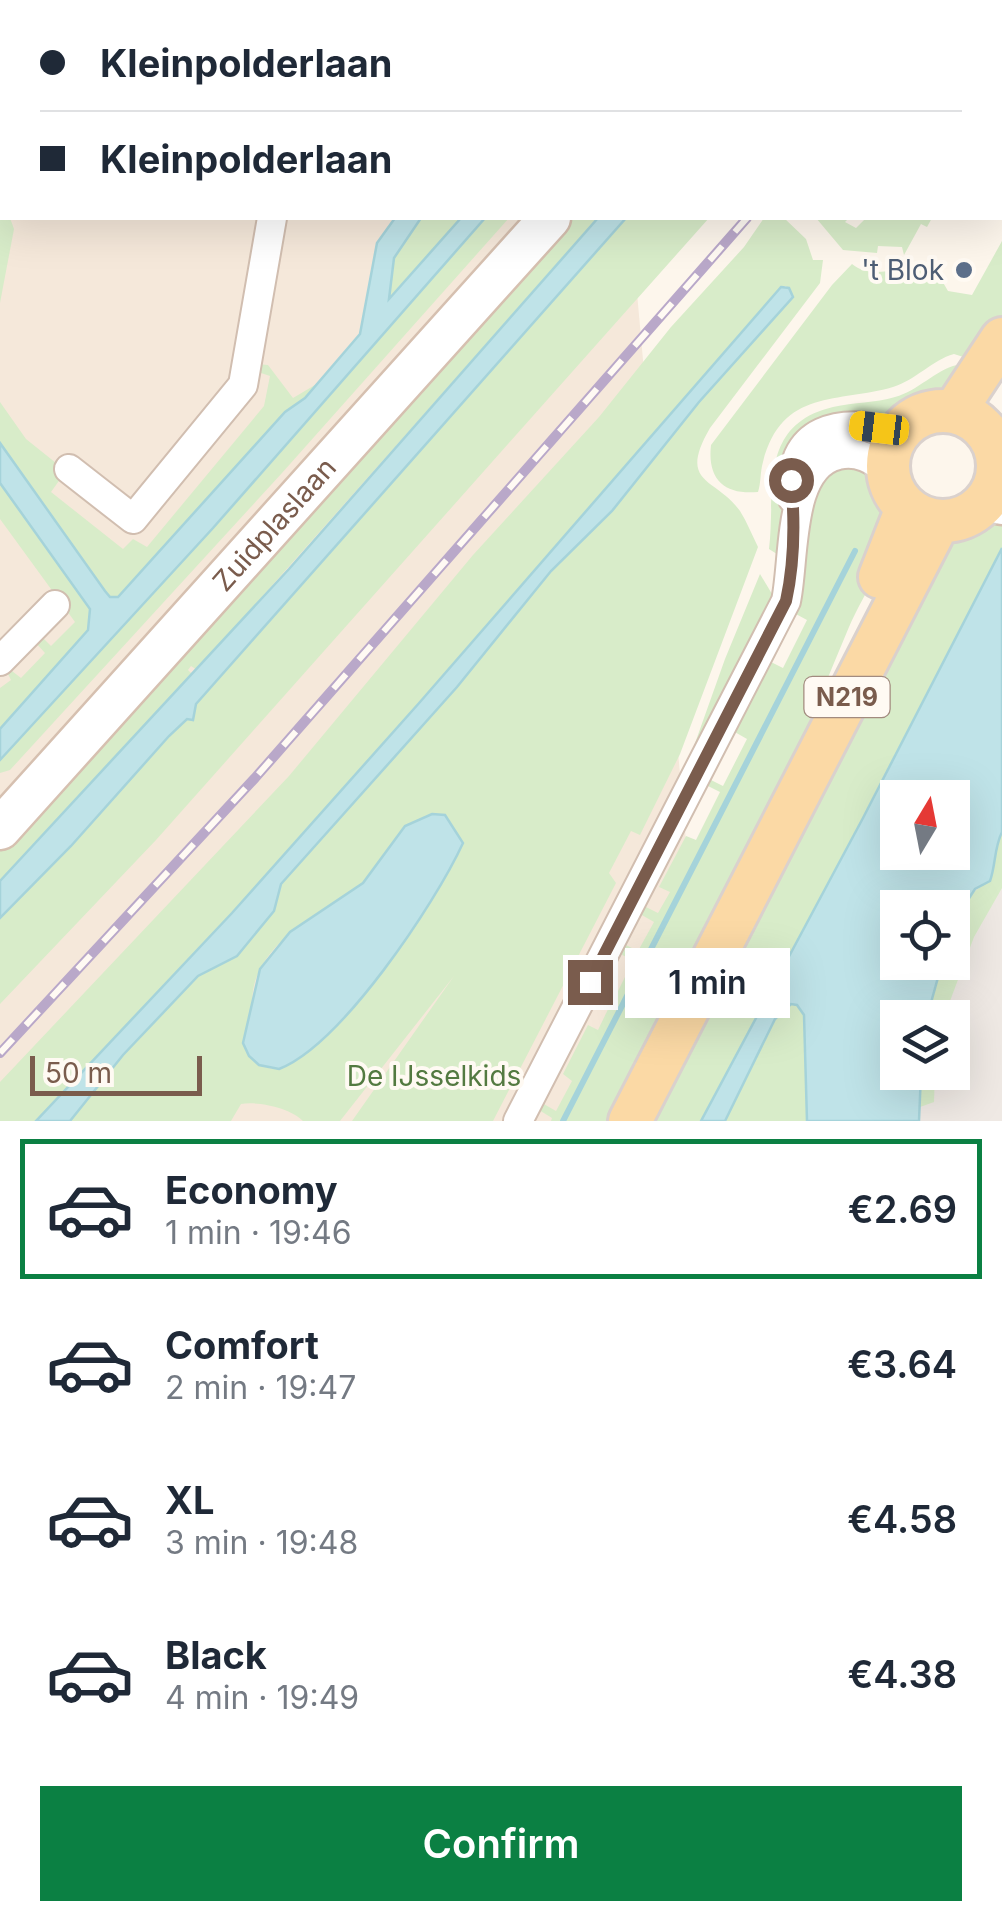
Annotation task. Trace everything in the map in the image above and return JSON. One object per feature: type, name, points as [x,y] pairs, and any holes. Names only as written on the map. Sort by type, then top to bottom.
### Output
[{"type":"main road","points":[[980,412],[923,415],[908,484],[971,514],[997,493],[997,453],[980,412],[1002,339]]},
{"type":"main road","name":"N219","points":[[630,1121],[757,874],[817,717],[901,530],[908,484]]},
{"type":"street","points":[[69,469],[133,520],[243,386],[272,220]]},
{"type":"street","name":"Zuidplaslaan","points":[[2,825],[548,220]]},
{"type":"street","points":[[796,521],[791,480],[794,462],[806,444],[836,426],[879,428],[908,484]]},
{"type":"street","points":[[518,1121],[786,601],[802,489],[810,473],[833,456],[861,455],[908,484]]},
{"type":"street","points":[[0,660],[55,605]]},
{"type":"shaded area","points":[[0,220],[656,220],[633,248],[711,1121],[0,1121]]},
{"type":"shaded area","points":[[1002,799],[1002,1121],[897,1121],[898,1090],[970,1090],[970,1000],[908,1000],[916,980],[970,980],[970,890],[960,890]]},
{"type":"green space","points":[[0,220],[11,220],[14,229],[0,303]]},
{"type":"green space","points":[[420,220],[459,220],[388,301],[394,258]]},
{"type":"green space","points":[[483,220],[507,220],[10,770],[0,773],[0,760],[213,528]]},
{"type":"green space","points":[[563,220],[596,220],[197,670],[191,666],[188,670],[193,675],[0,881],[0,844]]},
{"type":"green space","points":[[624,220],[707,220],[156,840],[0,1004],[0,918],[71,846],[169,736],[187,719],[194,718],[196,704]]},
{"type":"green space","name":"De IJsselkids","points":[[763,220],[786,220],[806,239],[813,260],[823,260],[820,283],[710,428],[701,447],[699,470],[740,511],[758,547],[680,754],[640,835],[631,831],[609,873],[616,883],[493,1121],[352,1121],[454,976],[340,1121],[303,1121],[283,1109],[248,1103],[241,1104],[231,1121],[70,1121],[123,1055],[198,976],[237,955],[274,911],[280,884],[457,687],[551,571],[612,511],[699,402],[793,297],[786,286],[781,287],[232,913],[36,1121],[0,1121],[0,1082],[289,776],[473,555],[599,417],[671,327],[744,247]],"holes":[[[432,814],[445,815],[463,843],[427,906],[368,989],[315,1047],[272,1069],[258,1062],[249,1051],[246,1029],[255,981],[276,946],[362,884],[402,835],[421,819]]]},
{"type":"green space","points":[[818,220],[847,220],[856,228],[864,220],[931,220],[927,227],[921,224],[904,255],[902,247],[878,246],[877,253],[843,250]]},
{"type":"green space","points":[[1002,241],[1002,316],[979,362],[954,354],[893,387],[833,398],[798,410],[772,438],[758,492],[736,491],[715,476],[711,445],[852,264],[875,272],[917,265],[941,279],[948,291],[972,295]]},
{"type":"green space","points":[[257,364],[268,365],[293,398],[320,382],[285,412],[121,595],[110,598],[0,443],[0,402],[26,439],[66,471],[51,492],[123,549],[133,539],[147,547],[264,406],[270,376],[255,371]]},
{"type":"green space","points":[[957,365],[964,366],[941,400],[893,418],[857,416],[782,503],[780,556],[769,549],[775,464],[792,429],[809,416],[833,407],[903,394]]},
{"type":"green space","points":[[852,465],[874,477],[885,490],[892,514],[888,543],[766,822],[615,1121],[551,1121],[539,1110],[542,1103],[556,1111],[572,1081],[563,1074],[588,1025],[598,1030],[612,1001],[599,993],[604,983],[618,991],[633,961],[619,953],[624,944],[638,951],[654,922],[640,914],[644,906],[658,913],[670,892],[659,887],[686,836],[696,840],[720,792],[706,785],[709,779],[723,786],[747,739],[733,731],[769,661],[783,668],[807,620],[794,613],[806,560],[807,512],[822,474]]},
{"type":"green space","points":[[0,483],[90,609],[89,630],[0,729],[0,688],[11,680],[8,674],[12,671],[21,678],[45,653],[35,642],[41,636],[51,646],[75,622],[0,519]]},
{"type":"green space","points":[[1002,514],[1002,548],[701,1121],[644,1121],[957,530]]},
{"type":"green space","points":[[760,574],[775,599],[689,760],[725,659]]},
{"type":"green space","points":[[1002,832],[1002,888],[970,948],[970,895],[990,881]]},
{"type":"green space","points":[[937,980],[958,980],[950,1000],[932,1000]]},
{"type":"green space","points":[[791,1004],[804,1014],[807,1121],[722,1121],[775,1019]]},
{"type":"green space","points":[[920,1090],[934,1090],[934,1102],[920,1107]]},
{"type":"water","points":[[394,220],[420,220],[394,258],[389,299],[459,220],[483,220],[213,528],[0,760],[0,729],[88,630],[90,609],[0,483],[0,443],[105,591],[110,597],[118,597],[360,334],[377,243]]},
{"type":"water","points":[[596,220],[624,220],[196,704],[193,720],[187,719],[169,736],[71,846],[0,918],[0,881],[289,569]]},
{"type":"water","points":[[781,287],[789,288],[793,297],[699,402],[612,511],[551,571],[457,687],[281,884],[274,911],[237,956],[198,976],[123,1055],[70,1121],[36,1121],[232,913]]},
{"type":"water","points":[[1002,548],[1002,832],[990,881],[970,897],[970,890],[880,890],[880,980],[937,980],[932,1000],[880,1000],[880,1090],[920,1090],[919,1121],[807,1121],[804,1015],[797,1005],[791,1004],[775,1019],[725,1121],[701,1121],[880,785],[880,870],[970,870],[970,780],[883,780]]},
{"type":"water","points":[[432,814],[445,815],[463,843],[409,935],[357,1003],[304,1055],[279,1069],[259,1065],[243,1043],[260,969],[290,932],[363,883],[405,826]]},
{"type":"waterway","points":[[563,1121],[855,551]]},
{"type":"railway","points":[[0,1053],[255,778],[745,220]]},
{"type":"place","name":"'t Blok","points":[[964,270]]},
{"type":"route","points":[[590,982],[786,601],[796,521],[791,480]]}]
